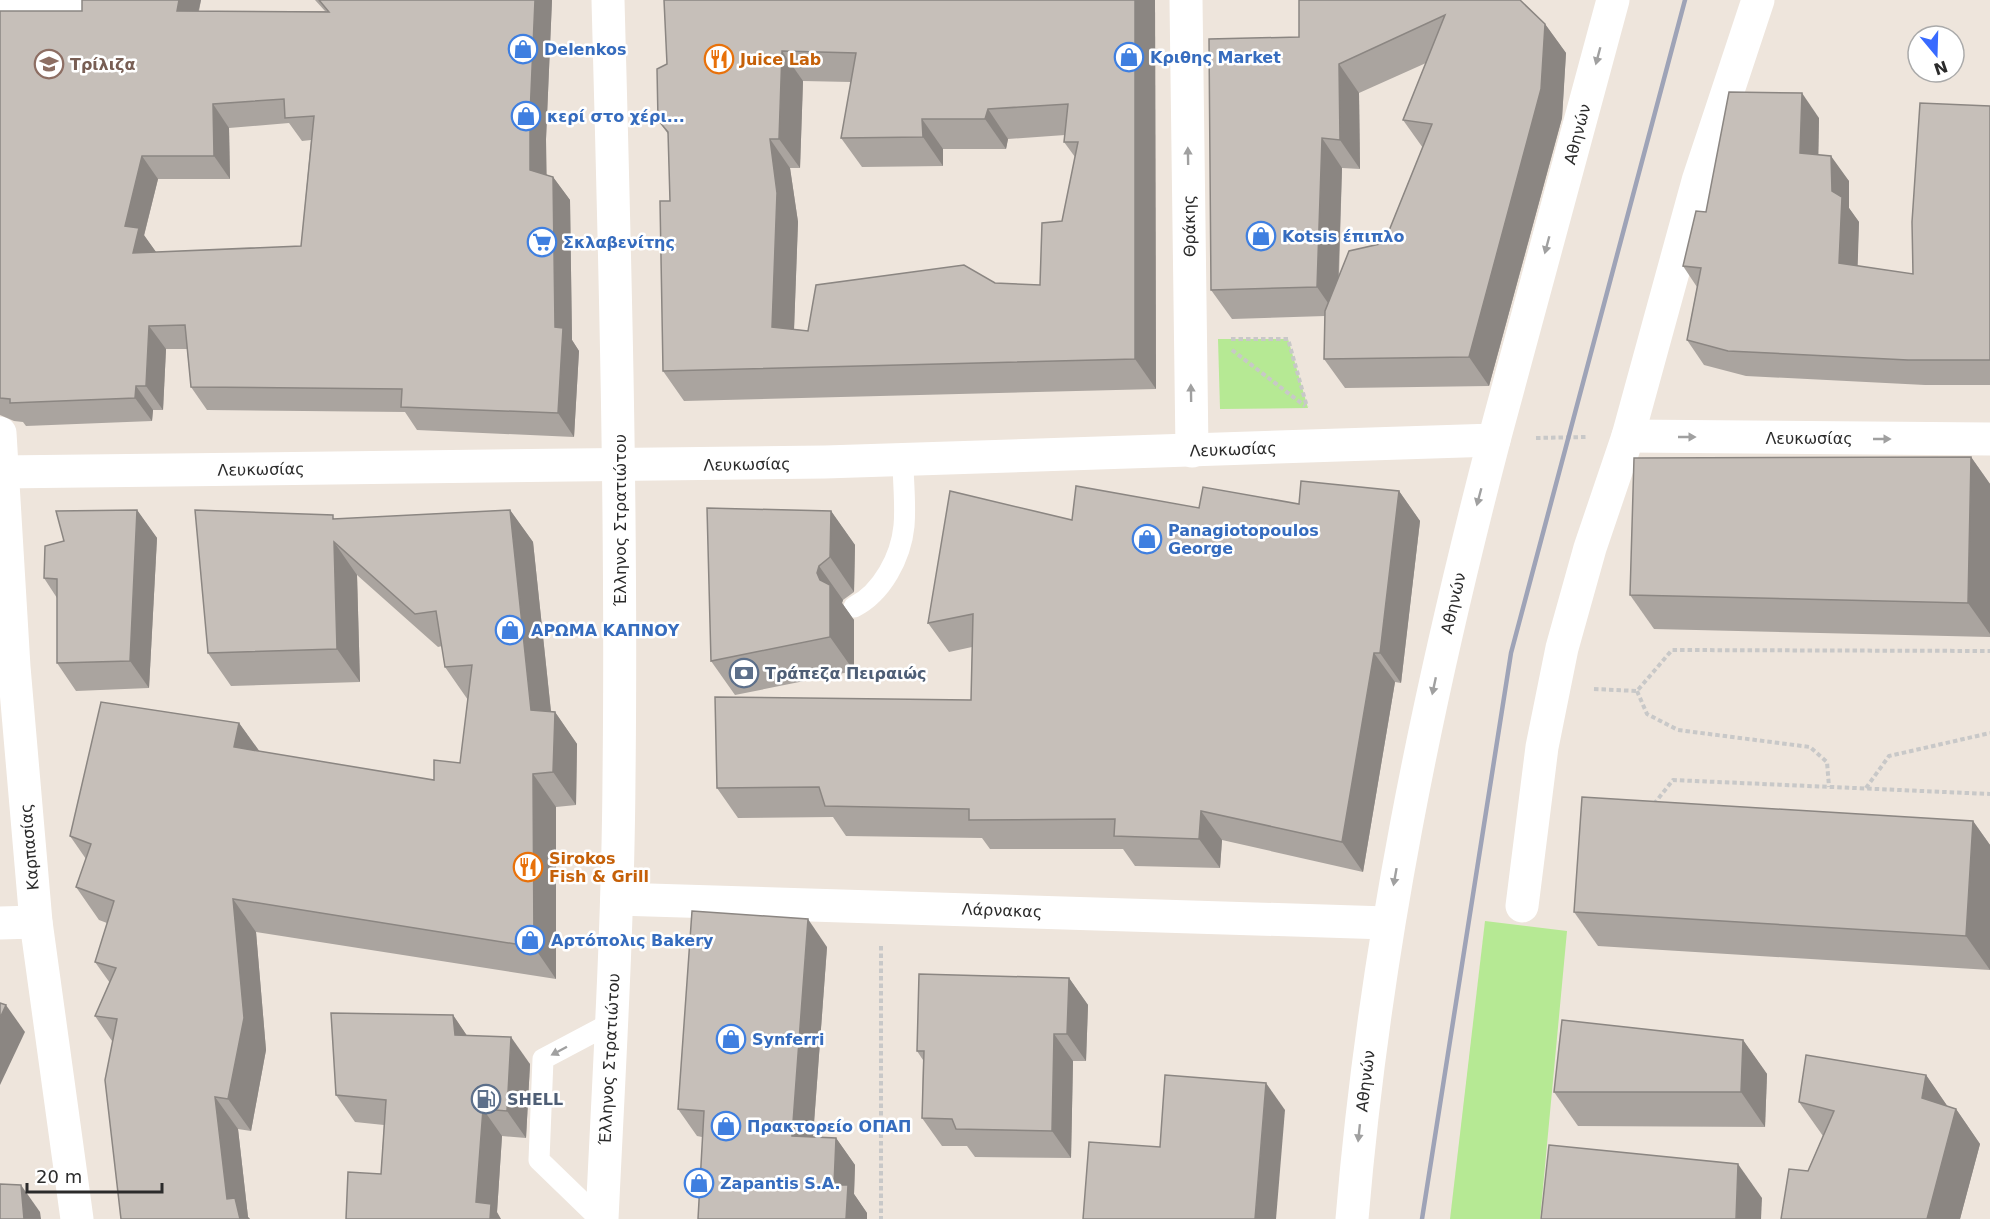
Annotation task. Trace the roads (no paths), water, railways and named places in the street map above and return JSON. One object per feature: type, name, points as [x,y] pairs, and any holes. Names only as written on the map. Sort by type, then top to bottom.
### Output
[{"type":"street","points":[[0,1],[126,0]]},
{"type":"street","name":"Έλληνος Στρατιώτου","points":[[601,1219],[617,899],[620,465],[608,0]]},
{"type":"street","name":"Θράκης","points":[[1186,0],[1192,451]]},
{"type":"street","name":"Αθηνών","points":[[1352,1219],[1368,1056],[1387,923],[1420,751],[1456,588],[1494,440],[1613,0]]},
{"type":"street","points":[[1522,906],[1533,802],[1554,687],[1590,548],[1628,436],[1698,181],[1758,0]]},
{"type":"street","name":"Καρπασίας","points":[[0,433],[0,472],[14,667],[36,922],[77,1219]]},
{"type":"street","name":"Λευκωσίας","points":[[1628,436],[1990,440]]},
{"type":"street","name":"Λευκωσίας","points":[[0,472],[903,460],[1494,440]]},
{"type":"street","name":"Λάρνακας","points":[[617,899],[1387,923]]},
{"type":"street","points":[[0,923],[36,922]]},
{"type":"lane","points":[[854,607],[869,599],[888,575],[904,528],[903,460]]},
{"type":"lane","points":[[601,1219],[539,1160],[543,1059],[611,1023]]},
{"type":"railway","points":[[1422,1219],[1511,653],[1685,0]]},
{"type":"place","name":"Delenkos","points":[[523,49]]},
{"type":"place","name":"Κριθης Market","points":[[1129,57]]},
{"type":"place","name":"Juice Lab","points":[[719,59]]},
{"type":"place","name":"Τρίλιζα","points":[[49,64]]},
{"type":"place","name":"κερί στο χέρι...","points":[[526,116]]},
{"type":"place","name":"Kotsis έπιπλο","points":[[1261,236]]},
{"type":"place","name":"Σκλαβενίτης","points":[[542,242]]},
{"type":"place","name":"Panagiotopoulos George","points":[[1147,539]]},
{"type":"place","name":"ΑΡΩΜΑ ΚΑΠΝΟΥ","points":[[510,630]]},
{"type":"place","name":"Τράπεζα Πειραιώς","points":[[744,673]]},
{"type":"place","name":"Sirokos Fish & Grill","points":[[528,867]]},
{"type":"place","name":"Αρτόπολις Bakery","points":[[530,940]]},
{"type":"place","name":"Synferri","points":[[731,1039]]},
{"type":"place","name":"SHELL","points":[[486,1099]]},
{"type":"place","name":"Πρακτορείο ΟΠΑΠ","points":[[726,1126]]},
{"type":"place","name":"Zapantis S.A.","points":[[699,1183]]}]
